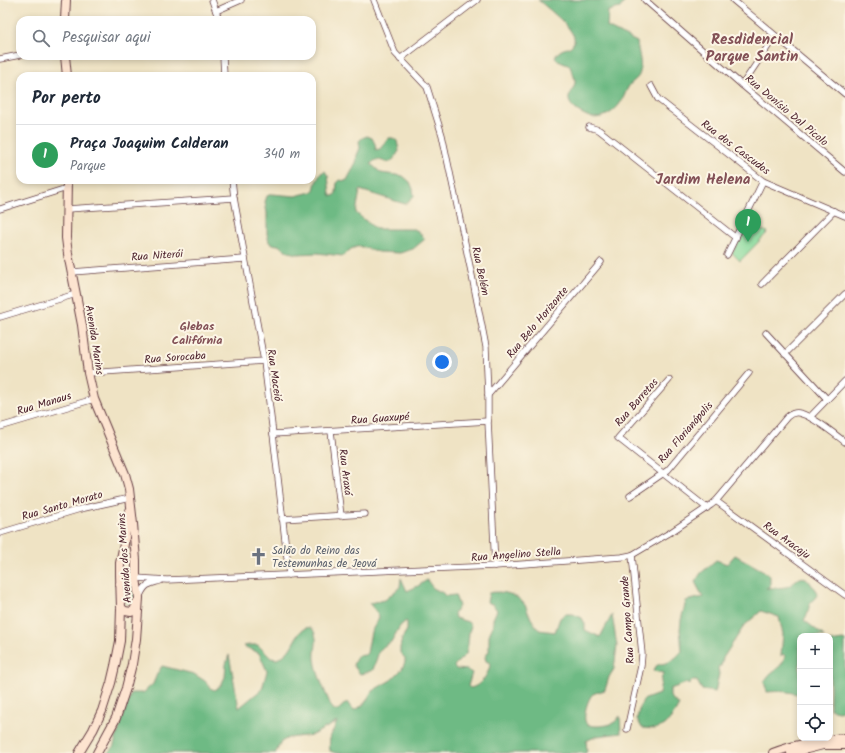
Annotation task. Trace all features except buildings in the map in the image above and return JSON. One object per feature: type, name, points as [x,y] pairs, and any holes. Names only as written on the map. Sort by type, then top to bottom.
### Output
[{"type":"street","points":[[65,16],[66,0]]},
{"type":"street","points":[[212,0],[218,16]]},
{"type":"street","points":[[216,11],[241,0]]},
{"type":"street","name":"Rua Belém","points":[[374,0],[395,53],[427,86],[442,136],[472,276],[486,347],[495,566]]},
{"type":"street","points":[[400,59],[477,0]]},
{"type":"street","name":"Rua Donísio Dal Picolo","points":[[645,0],[845,172]]},
{"type":"street","points":[[733,0],[845,94]]},
{"type":"street","points":[[742,85],[775,36]]},
{"type":"street","points":[[0,59],[16,56]]},
{"type":"street","points":[[65,60],[67,72]]},
{"type":"street","points":[[223,60],[224,72]]},
{"type":"street","name":"Rua dos Cascudos","points":[[651,86],[658,99],[763,181],[845,216]]},
{"type":"street","points":[[590,127],[599,130],[736,238]]},
{"type":"street","points":[[727,255],[763,181]]},
{"type":"street","points":[[0,209],[67,184]]},
{"type":"street","name":"Avenida Marins","points":[[67,184],[66,238],[88,373],[94,399],[125,474],[130,498]]},
{"type":"street","name":"Rua Maceió","points":[[232,184],[244,259],[264,361],[289,575]]},
{"type":"street","points":[[67,209],[234,198]]},
{"type":"street","points":[[762,284],[834,211]]},
{"type":"street","name":"Rua Niterói","points":[[72,272],[244,259]]},
{"type":"street","name":"Rua Belo Horizonte","points":[[488,395],[601,262]]},
{"type":"street","points":[[0,317],[76,294]]},
{"type":"street","points":[[785,354],[845,294]]},
{"type":"street","points":[[766,333],[827,399]]},
{"type":"street","name":"Rua Sorocaba","points":[[88,373],[264,361]]},
{"type":"street","name":"Rua Florianópolis","points":[[630,496],[668,470],[749,373]]},
{"type":"street","name":"Rua Barretos","points":[[662,473],[618,438],[669,380]]},
{"type":"street","points":[[845,381],[810,417],[845,442]]},
{"type":"street","name":"Rua Manaus","points":[[0,427],[94,399]]},
{"type":"street","name":"Rua Angelino Stella","points":[[167,580],[495,566],[632,555],[671,532],[707,508],[716,500],[787,417],[797,413],[810,417]]},
{"type":"street","name":"Rua Guaxupé","points":[[273,434],[488,421]]},
{"type":"street","name":"Rua Araxá","points":[[331,431],[341,516]]},
{"type":"street","points":[[662,473],[707,508]]},
{"type":"street","name":"Rua Santo Morato","points":[[0,534],[80,509],[130,498]]},
{"type":"street","name":"Avenida dos Marins","points":[[97,753],[116,718],[126,688],[136,639],[139,598],[130,498]]},
{"type":"street","name":"Avenida dos Marins","points":[[79,753],[93,730],[102,711],[111,683],[120,641],[120,563],[130,498]]},
{"type":"street","name":"Rua Aracaju","points":[[716,500],[845,595]]},
{"type":"street","points":[[282,519],[365,514]]},
{"type":"street","name":"Rua Campo Grande","points":[[627,729],[642,666],[632,555]]},
{"type":"street","points":[[120,584],[133,577],[167,580]]},
{"type":"street","points":[[121,608],[125,611],[134,611],[143,588],[148,585],[167,580]]},
{"type":"street","points":[[773,753],[799,745],[845,738]]},
{"type":"street","points":[[791,753],[823,746],[845,745]]},
{"type":"green space","points":[[538,0],[626,0],[620,8],[608,11],[607,27],[637,42],[640,68],[638,76],[630,84],[623,98],[612,112],[602,117],[592,118],[578,111],[570,103],[569,98],[575,83],[574,77],[570,66],[558,61],[555,57],[561,50],[572,45],[574,42],[574,37],[566,26]]},
{"type":"green space","points":[[367,136],[372,138],[376,150],[380,149],[389,138],[393,138],[397,141],[399,151],[390,162],[376,160],[371,164],[381,173],[403,176],[410,182],[414,196],[405,204],[360,190],[356,213],[376,229],[414,229],[418,231],[425,239],[413,249],[400,253],[378,252],[359,246],[351,249],[343,256],[317,253],[297,254],[289,252],[278,245],[271,244],[267,234],[267,213],[265,202],[267,196],[272,194],[295,196],[311,192],[314,190],[321,173],[325,171],[328,176],[330,194],[331,196],[334,196],[336,193],[337,183],[340,180],[347,180],[356,163],[360,148],[359,141]]},
{"type":"green space","points":[[748,226],[768,232],[740,261],[732,253]]},
{"type":"green space","points":[[735,555],[762,570],[770,576],[770,587],[766,588],[787,587],[798,578],[803,577],[807,579],[818,594],[810,604],[804,620],[820,633],[797,633],[797,694],[776,691],[767,692],[764,682],[770,674],[781,665],[785,656],[783,654],[781,656],[783,634],[779,617],[761,611],[744,626],[723,658],[721,666],[718,668],[719,674],[715,692],[702,690],[697,681],[691,681],[690,684],[687,683],[670,689],[670,697],[679,705],[667,723],[655,729],[642,728],[637,719],[643,700],[659,694],[662,676],[664,673],[653,671],[654,668],[658,665],[669,662],[682,651],[680,630],[686,601],[703,597],[695,582],[701,573],[716,560],[727,564]]},
{"type":"green space","points":[[401,578],[407,591],[427,580],[433,588],[443,593],[445,596],[455,595],[459,606],[454,614],[455,618],[468,622],[471,626],[466,654],[454,666],[456,669],[467,670],[472,673],[468,686],[470,688],[474,687],[484,679],[490,667],[490,663],[486,661],[485,657],[489,651],[489,635],[497,610],[492,604],[487,602],[489,593],[499,592],[518,598],[525,605],[539,630],[555,632],[560,618],[565,614],[573,614],[582,618],[585,624],[585,630],[600,637],[612,615],[617,646],[614,669],[609,677],[605,690],[593,694],[589,699],[585,712],[585,720],[588,725],[591,726],[603,726],[611,724],[620,716],[621,733],[597,736],[586,741],[586,753],[336,753],[330,751],[330,742],[331,735],[337,722],[312,735],[288,738],[281,742],[276,753],[108,753],[113,748],[131,693],[143,693],[153,684],[162,666],[194,674],[215,690],[221,685],[225,677],[226,664],[229,655],[239,708],[262,689],[267,671],[259,653],[243,646],[258,645],[271,658],[277,659],[288,651],[303,629],[308,628],[312,629],[315,634],[316,665],[331,706],[334,710],[338,710],[347,702],[352,709],[356,710],[365,703],[372,691],[391,680],[402,669],[405,662],[405,658],[400,653],[400,648],[402,638],[407,630],[406,621],[400,626],[391,642],[379,651],[373,670],[360,674],[353,665],[357,656],[365,655],[367,653],[371,632],[379,618],[378,614],[369,603],[385,600],[400,587]]},
{"type":"green space","points":[[127,586],[133,586],[135,591],[135,598],[132,604],[126,603],[124,599],[124,592]]},
{"type":"green space","points":[[845,641],[845,710],[838,711],[833,710],[833,642]]},
{"type":"place","name":"Praça Joaquim Calderan","points":[[748,242]]},
{"type":"place","name":"Salão do Reino das Testemunhas de Jeová","points":[[259,556]]},
{"type":"district","name":"Resdidencial Parque Santin","points":[[752,48]]},
{"type":"district","name":"Jardim Helena","points":[[703,179]]},
{"type":"district","name":"Glebas Califórnia","points":[[197,333]]}]
